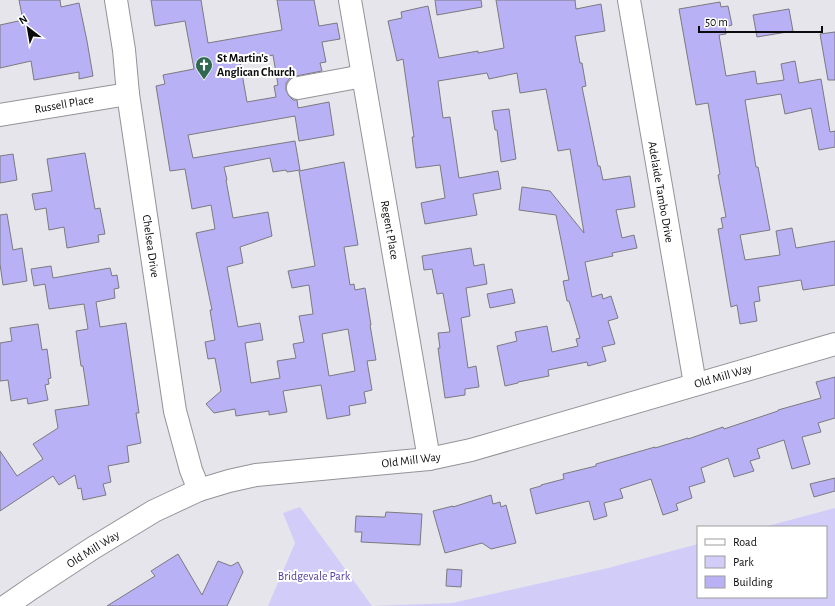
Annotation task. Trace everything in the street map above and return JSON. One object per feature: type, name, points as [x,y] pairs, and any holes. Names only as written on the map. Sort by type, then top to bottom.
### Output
[{"type":"street","name":"Chelsea Drive","points":[[116,0],[124,50],[128,94],[175,411],[191,470],[199,490]]},
{"type":"street","name":"Regent Place","points":[[350,0],[429,459]]},
{"type":"street","name":"Adelaide Tambo Drive","points":[[629,0],[695,384]]},
{"type":"street","points":[[298,88],[363,76]]},
{"type":"street","name":"Russell Place","points":[[0,115],[128,94]]},
{"type":"street","name":"Old Mill Way","points":[[6,606],[93,548],[140,519],[199,490],[256,475],[429,459],[471,450],[835,344]]},
{"type":"green space","points":[[300,507],[372,606],[268,606],[295,543],[283,513]]},
{"type":"green space","name":"Bridgevale Park","points":[[835,508],[835,606],[372,606],[452,603],[608,568],[697,544],[697,598],[827,598],[827,526],[768,526]]},
{"type":"building","points":[[19,0],[60,0],[61,7],[79,3],[93,76],[79,79],[79,72],[34,80],[31,61],[0,68],[0,25],[23,20]]},
{"type":"building","points":[[151,0],[201,0],[208,43],[282,30],[277,0],[314,0],[319,26],[337,23],[340,39],[322,42],[326,62],[320,63],[322,71],[290,78],[286,83],[286,90],[293,100],[297,100],[298,108],[329,102],[334,135],[299,141],[295,116],[188,135],[193,158],[295,141],[300,170],[273,172],[270,158],[224,167],[233,218],[268,212],[272,236],[240,247],[243,263],[227,267],[238,327],[260,323],[263,340],[245,343],[251,383],[280,378],[277,361],[296,358],[293,344],[304,342],[299,316],[313,314],[309,285],[292,288],[288,271],[315,266],[299,171],[344,162],[358,245],[344,247],[350,285],[354,284],[355,290],[365,288],[376,360],[367,361],[372,390],[364,392],[366,403],[349,406],[350,415],[327,419],[321,385],[283,391],[287,412],[269,415],[269,411],[236,416],[235,409],[214,413],[206,404],[221,391],[215,358],[208,359],[205,342],[215,340],[210,310],[212,310],[196,233],[215,229],[211,205],[192,209],[185,169],[170,171],[156,86],[165,84],[163,75],[194,69],[185,21],[155,26]],"holes":[[[273,55],[278,85],[274,86],[276,97],[247,102],[240,62]],[[348,329],[355,371],[329,376],[322,334]]]},
{"type":"building","points":[[435,0],[481,0],[482,7],[437,15]]},
{"type":"building","points":[[496,0],[575,0],[576,9],[601,4],[605,31],[575,36],[586,86],[582,87],[598,166],[600,166],[603,180],[630,176],[635,207],[616,210],[622,238],[634,235],[637,248],[612,253],[613,256],[585,262],[592,297],[602,294],[603,299],[611,296],[618,318],[608,321],[615,344],[602,347],[606,361],[588,366],[587,362],[548,370],[549,376],[505,386],[497,346],[517,341],[515,332],[547,326],[552,352],[578,346],[576,339],[580,338],[569,301],[567,301],[563,281],[569,280],[556,215],[519,210],[522,187],[550,191],[584,233],[570,149],[558,151],[546,89],[520,93],[517,73],[489,79],[487,73],[438,81],[443,118],[450,117],[459,178],[498,171],[501,189],[473,194],[477,215],[425,224],[421,203],[445,198],[440,165],[416,168],[412,137],[414,137],[403,59],[397,61],[388,21],[402,18],[401,12],[428,6],[439,58],[504,48]]},
{"type":"building","points":[[720,2],[721,7],[728,6],[732,25],[725,27],[726,34],[719,35],[726,76],[755,71],[757,84],[784,80],[781,64],[795,61],[799,83],[821,79],[830,132],[835,131],[835,147],[819,150],[811,108],[785,114],[781,94],[745,100],[756,167],[758,167],[770,230],[740,235],[745,260],[780,255],[776,231],[792,228],[796,248],[835,241],[835,285],[803,290],[801,280],[758,287],[760,301],[754,302],[757,321],[740,324],[737,305],[731,307],[718,229],[723,228],[721,218],[726,217],[718,175],[720,174],[708,103],[696,105],[679,9]]},
{"type":"building","points":[[789,9],[793,31],[757,37],[753,15]]},
{"type":"building","points":[[835,32],[835,80],[828,80],[820,34]]},
{"type":"building","points":[[509,109],[516,159],[501,162],[497,130],[495,130],[492,111]]},
{"type":"building","points":[[85,153],[95,209],[100,208],[105,234],[98,235],[99,242],[67,248],[64,227],[49,230],[46,208],[35,210],[32,194],[52,191],[47,159]]},
{"type":"building","points":[[13,154],[17,180],[0,183],[0,156]]},
{"type":"building","points":[[7,214],[13,250],[22,248],[27,281],[3,285],[0,264],[0,215]]},
{"type":"building","points":[[471,248],[474,266],[484,264],[487,284],[466,288],[470,316],[461,318],[468,368],[476,366],[479,387],[465,389],[465,395],[445,398],[438,348],[440,348],[438,333],[450,332],[443,293],[437,294],[432,269],[424,270],[422,256]]},
{"type":"building","points":[[51,266],[53,278],[110,268],[112,276],[117,275],[119,288],[114,289],[115,298],[96,302],[100,327],[126,323],[139,413],[136,413],[141,443],[127,446],[129,462],[108,466],[111,482],[103,484],[106,495],[83,500],[81,488],[78,489],[75,475],[59,485],[53,476],[0,511],[0,451],[17,476],[43,459],[33,444],[58,428],[55,410],[89,405],[76,331],[88,329],[84,304],[49,309],[45,284],[34,286],[31,269]]},
{"type":"building","points":[[512,289],[515,303],[490,308],[487,294]]},
{"type":"building","points":[[38,324],[42,350],[47,349],[51,378],[48,379],[49,384],[45,385],[48,400],[28,404],[27,398],[11,401],[8,380],[0,381],[0,343],[12,341],[10,328]]},
{"type":"building","points":[[835,377],[835,418],[818,423],[821,432],[802,437],[810,464],[792,469],[784,440],[757,449],[760,458],[750,461],[754,471],[734,477],[728,458],[701,468],[705,482],[689,487],[692,498],[676,504],[678,510],[663,515],[651,479],[620,489],[623,498],[604,503],[607,516],[594,520],[589,501],[536,514],[530,489],[564,479],[563,474],[688,439],[723,427],[724,429],[778,410],[821,398],[816,382]]},
{"type":"building","points":[[835,478],[835,491],[814,497],[810,484]]},
{"type":"building","points":[[491,495],[493,504],[500,502],[501,507],[506,505],[516,543],[491,549],[482,543],[445,553],[433,511],[453,507]]},
{"type":"building","points":[[386,512],[422,514],[420,545],[361,542],[362,532],[355,532],[356,516],[385,517]]},
{"type":"building","points":[[178,554],[202,595],[218,561],[231,566],[238,562],[243,572],[227,606],[107,606],[155,576],[151,571]]},
{"type":"building","points":[[447,569],[462,570],[461,587],[446,586]]},
{"type":"place","name":"St Martin's Anglican Church","points":[[204,80]]}]
